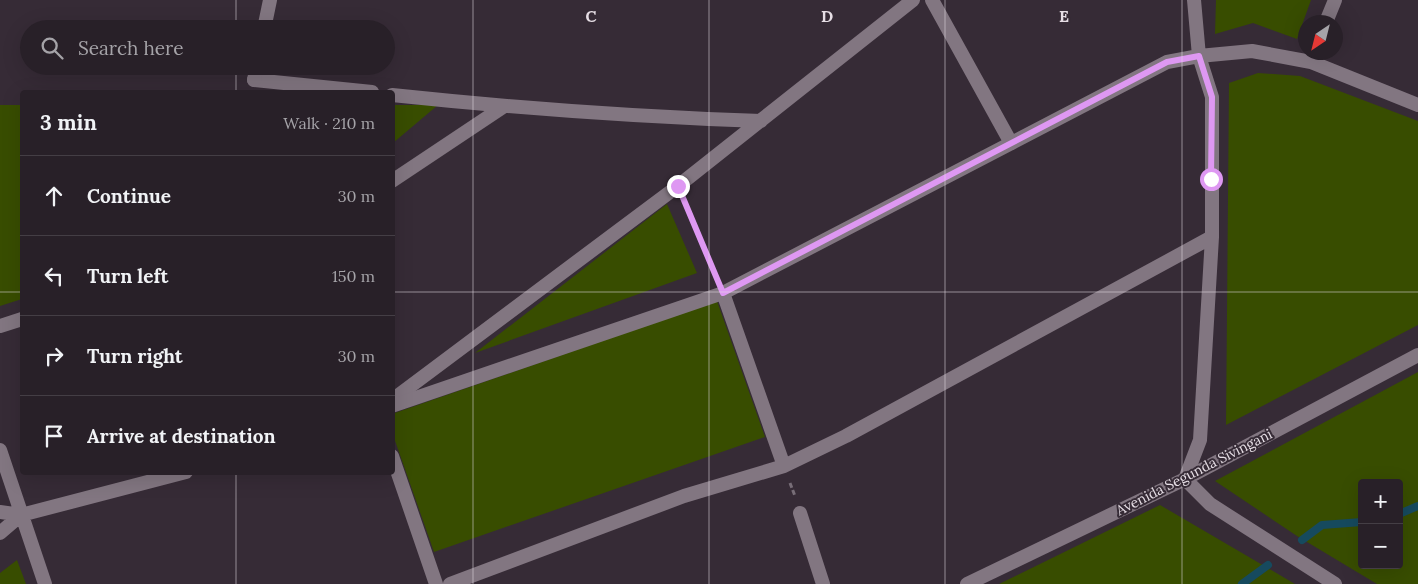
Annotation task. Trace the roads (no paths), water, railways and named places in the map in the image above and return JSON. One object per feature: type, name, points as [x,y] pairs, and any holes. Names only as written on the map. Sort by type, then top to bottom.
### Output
[{"type":"street","points":[[266,20],[270,0]]},
{"type":"street","points":[[395,398],[678,186],[913,0]]},
{"type":"street","points":[[932,0],[1011,143]]},
{"type":"street","points":[[1194,0],[1199,56],[1212,97],[1212,237],[1200,440],[1185,479],[1210,504],[1335,584]]},
{"type":"street","points":[[1329,15],[1335,0]]},
{"type":"street","points":[[395,405],[723,293],[1167,62],[1199,56],[1252,51],[1298,56]]},
{"type":"street","points":[[1319,60],[1418,105]]},
{"type":"street","points":[[267,75],[360,90]]},
{"type":"street","points":[[395,95],[503,107],[652,118],[761,121]]},
{"type":"street","points":[[395,179],[503,107]]},
{"type":"street","points":[[450,584],[684,496],[784,466],[846,436],[1212,237]]},
{"type":"street","points":[[723,293],[784,466]]},
{"type":"street","points":[[0,326],[20,320]]},
{"type":"street","name":"Avenida Segunda Sivingani","points":[[967,584],[1185,479],[1418,355]]},
{"type":"street","points":[[0,450],[45,584]]},
{"type":"street","points":[[395,465],[436,584]]},
{"type":"street","points":[[0,512],[21,515],[174,475]]},
{"type":"street","points":[[800,513],[823,584]]},
{"type":"street","points":[[0,533],[21,515]]},
{"type":"waterway","points":[[1403,512],[1418,506]]},
{"type":"waterway","points":[[1302,540],[1322,525],[1358,522]]},
{"type":"waterway","points":[[1242,584],[1268,565]]}]
